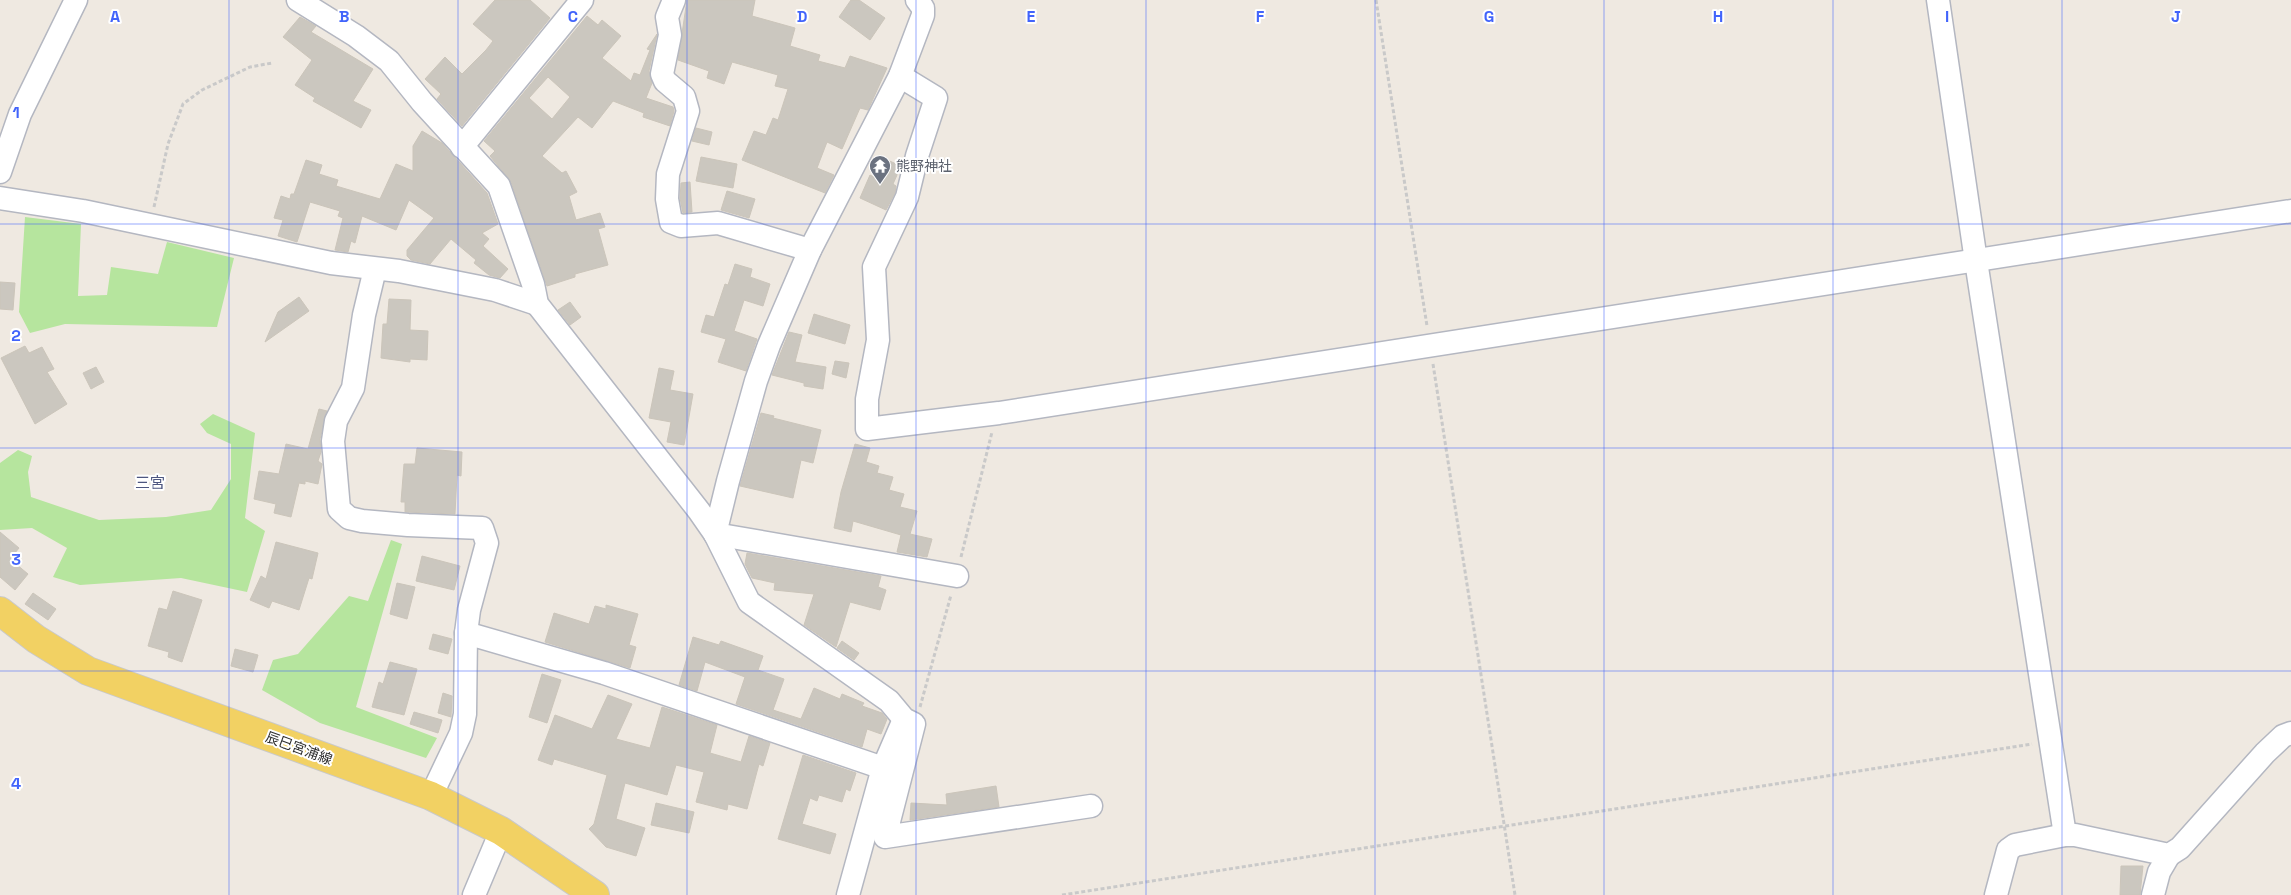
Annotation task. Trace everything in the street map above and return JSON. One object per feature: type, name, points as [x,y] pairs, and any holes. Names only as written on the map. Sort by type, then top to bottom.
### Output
[{"type":"main road","name":"辰巳宮浦線","points":[[0,610],[36,639],[88,670],[431,796],[501,831],[595,895]]},
{"type":"street","points":[[0,172],[20,114],[76,0]]},
{"type":"street","points":[[298,0],[356,36],[389,61],[462,147],[499,186],[533,284],[537,304],[666,468],[715,534],[749,602],[889,701],[904,719],[914,724],[885,837],[1091,806]]},
{"type":"street","points":[[462,147],[582,0]]},
{"type":"street","points":[[674,0],[667,17],[670,35],[662,74],[665,82],[684,97],[688,111],[668,174],[667,199],[671,222],[681,226],[718,223],[810,250]]},
{"type":"street","points":[[715,534],[756,381],[769,345],[810,250],[900,76],[923,15],[923,8],[917,0]]},
{"type":"street","points":[[1938,0],[1976,261],[2065,835]]},
{"type":"street","points":[[900,76],[936,98],[917,156],[907,197],[874,267],[878,340],[867,399],[867,429],[999,413],[2291,211]]},
{"type":"street","points":[[0,198],[83,211],[331,263],[399,272],[495,290],[537,304]]},
{"type":"street","points":[[375,270],[364,315],[353,388],[336,421],[333,441],[339,509],[350,518],[362,521],[408,526],[482,528],[487,543],[469,610],[466,634],[467,692],[461,733],[431,796]]},
{"type":"street","points":[[715,534],[957,576]]},
{"type":"street","points":[[466,634],[604,673],[883,768]]},
{"type":"street","points":[[848,895],[883,768],[904,719]]},
{"type":"street","points":[[2153,895],[2159,872],[2170,855],[2180,848],[2265,753],[2283,736],[2291,732]]},
{"type":"street","points":[[474,895],[501,831]]},
{"type":"street","points":[[1996,895],[2008,850],[2015,846],[2065,835],[2075,835],[2170,855]]},
{"type":"path","points":[[1376,0],[1515,895]]},
{"type":"path","points":[[150,225],[168,144],[183,104],[202,90],[250,67],[272,64]]},
{"type":"path","points":[[1062,895],[2050,741]]},
{"type":"green space","points":[[25,217],[81,224],[78,296],[107,295],[111,267],[158,274],[167,242],[234,258],[217,327],[65,324],[30,333],[19,312]]},
{"type":"green space","points":[[213,414],[255,433],[245,518],[265,531],[247,592],[181,578],[80,585],[53,577],[67,548],[32,528],[0,530],[0,463],[18,450],[32,456],[28,472],[31,497],[99,520],[166,517],[211,510],[231,479],[231,444],[207,433],[200,424]]},
{"type":"green space","points":[[391,540],[402,544],[356,707],[437,738],[426,758],[320,723],[262,690],[273,660],[298,654],[349,596],[368,601]]},
{"type":"building","points":[[495,0],[530,0],[550,18],[462,126],[437,99],[441,94],[425,79],[445,57],[462,74],[486,50],[493,41],[473,24]]},
{"type":"building","points":[[687,0],[755,0],[752,16],[795,28],[790,46],[820,55],[818,61],[845,68],[850,56],[887,68],[868,110],[860,108],[842,149],[827,142],[817,168],[834,175],[825,193],[742,160],[754,131],[766,135],[773,118],[778,120],[788,89],[775,86],[778,75],[732,62],[724,84],[707,78],[709,71],[678,60]]},
{"type":"building","points":[[851,0],[859,0],[885,18],[870,40],[839,17]]},
{"type":"building","points":[[587,16],[598,25],[602,20],[621,36],[602,58],[631,81],[634,73],[640,75],[650,50],[647,49],[657,34],[649,71],[652,83],[646,98],[673,107],[674,111],[670,126],[643,117],[644,113],[613,101],[592,128],[578,117],[542,156],[562,173],[566,171],[577,192],[569,196],[576,220],[600,213],[605,227],[598,229],[608,265],[575,274],[575,277],[547,286],[511,182],[490,156],[495,151],[484,141]],"holes":[[[548,77],[570,97],[552,119],[529,98]]]},
{"type":"building","points":[[300,17],[316,26],[311,32],[373,69],[353,101],[371,110],[361,128],[313,101],[315,98],[295,85],[312,60],[283,37]]},
{"type":"building","points":[[696,128],[712,132],[709,145],[692,141]]},
{"type":"building","points":[[422,131],[442,143],[487,193],[498,224],[482,233],[489,239],[483,246],[508,269],[500,278],[489,275],[474,263],[476,260],[451,239],[430,264],[411,260],[407,256],[407,250],[434,218],[409,200],[396,230],[362,216],[355,243],[351,241],[348,252],[335,250],[343,218],[338,216],[340,211],[310,202],[297,242],[278,236],[283,220],[274,218],[281,196],[290,199],[291,194],[294,194],[306,160],[322,165],[319,174],[338,180],[336,186],[380,199],[396,164],[413,171],[413,146]]},
{"type":"building","points":[[701,157],[737,164],[733,188],[696,181]]},
{"type":"building","name":"熊野神社","points":[[885,159],[901,166],[893,184],[896,186],[895,193],[886,210],[860,198],[870,175],[876,178]]},
{"type":"building","points":[[690,182],[692,212],[683,213],[680,198],[681,183]]},
{"type":"building","points":[[727,191],[755,199],[749,218],[721,210]]},
{"type":"building","points":[[735,264],[752,269],[750,277],[770,284],[763,306],[744,300],[734,331],[757,339],[746,371],[718,362],[726,339],[701,332],[706,315],[714,317],[725,284],[728,285]]},
{"type":"building","points":[[0,282],[15,283],[13,310],[0,309]]},
{"type":"building","points":[[299,297],[309,311],[265,342],[278,312]]},
{"type":"building","points":[[389,299],[411,300],[410,330],[428,331],[427,360],[410,359],[410,362],[381,358],[383,324],[387,324]]},
{"type":"building","points":[[570,302],[581,317],[570,325],[558,310]]},
{"type":"building","points":[[814,314],[850,325],[845,344],[808,333]]},
{"type":"building","points":[[789,332],[802,335],[795,362],[826,367],[823,389],[804,386],[804,383],[772,375]]},
{"type":"building","points":[[25,346],[29,353],[42,347],[54,369],[47,372],[67,404],[35,424],[1,358]]},
{"type":"building","points":[[835,361],[849,363],[846,378],[832,374]]},
{"type":"building","points":[[96,367],[104,382],[91,389],[83,373]]},
{"type":"building","points":[[659,368],[674,371],[670,390],[693,394],[684,445],[667,442],[671,422],[649,418]]},
{"type":"building","points":[[319,409],[327,411],[320,439],[321,452],[318,461],[322,464],[318,484],[305,481],[305,484],[299,483],[291,517],[274,513],[276,504],[254,499],[259,471],[279,474],[286,444],[308,449]]},
{"type":"building","points":[[761,413],[774,416],[773,418],[821,430],[813,463],[801,460],[793,498],[740,486]]},
{"type":"building","points":[[855,444],[870,448],[866,462],[879,466],[877,473],[893,477],[889,490],[904,494],[900,507],[917,511],[910,534],[932,539],[927,557],[897,552],[901,535],[853,521],[851,532],[834,528],[841,492]]},
{"type":"building","points":[[417,448],[462,452],[461,476],[457,475],[455,514],[405,512],[405,502],[401,502],[404,464],[415,464]]},
{"type":"building","points":[[0,532],[19,548],[10,559],[28,574],[15,590],[0,577]]},
{"type":"building","points":[[276,542],[318,553],[312,579],[309,578],[299,610],[272,601],[269,608],[250,600],[261,576],[266,579]]},
{"type":"building","points":[[747,553],[881,576],[878,587],[886,590],[880,610],[850,602],[836,647],[804,625],[814,594],[774,590],[775,583],[752,578],[745,564]]},
{"type":"building","points":[[422,556],[460,566],[454,590],[416,581]]},
{"type":"building","points":[[397,583],[415,587],[407,619],[390,614]]},
{"type":"building","points":[[173,591],[202,600],[182,662],[168,657],[169,652],[148,646],[159,608],[167,610]]},
{"type":"building","points":[[33,593],[56,609],[48,620],[25,604]]},
{"type":"building","points":[[606,605],[638,614],[629,645],[636,647],[630,668],[545,642],[554,613],[589,624],[595,606],[606,609]]},
{"type":"building","points":[[433,634],[452,639],[448,654],[429,649]]},
{"type":"building","points":[[693,637],[719,645],[721,641],[763,656],[758,670],[784,679],[773,710],[801,719],[814,688],[840,699],[842,694],[864,703],[862,706],[882,713],[887,719],[881,734],[867,729],[862,747],[736,704],[745,677],[705,662],[697,691],[679,685]]},
{"type":"building","points":[[842,641],[859,653],[854,660],[837,648]]},
{"type":"building","points":[[235,649],[258,655],[253,672],[231,666]]},
{"type":"building","points":[[390,662],[417,669],[404,715],[372,707],[379,682],[383,684]]},
{"type":"building","points":[[542,674],[561,680],[547,723],[529,717]]},
{"type":"building","points":[[443,693],[452,696],[451,717],[438,713]]},
{"type":"building","points":[[608,695],[632,704],[616,739],[650,748],[662,707],[717,725],[710,753],[741,762],[749,736],[770,743],[763,766],[759,764],[747,809],[728,804],[727,810],[696,802],[704,772],[676,765],[667,795],[625,783],[616,819],[645,828],[636,856],[606,847],[589,829],[594,824],[607,775],[554,759],[552,765],[538,760],[555,715],[592,729]]},
{"type":"building","points":[[414,712],[442,720],[438,733],[410,724]]},
{"type":"building","points":[[803,755],[856,773],[850,791],[846,789],[842,802],[819,795],[817,801],[810,798],[802,824],[836,834],[830,854],[778,839]]},
{"type":"building","points":[[996,786],[999,807],[910,820],[911,803],[947,805],[946,794]]},
{"type":"building","points":[[656,803],[694,812],[689,833],[651,825]]},
{"type":"building","points":[[2121,866],[2143,866],[2140,895],[2120,895]]},
{"type":"place","name":"熊野神社","points":[[880,185]]},
{"type":"district","name":"三宮","points":[[150,482]]}]
